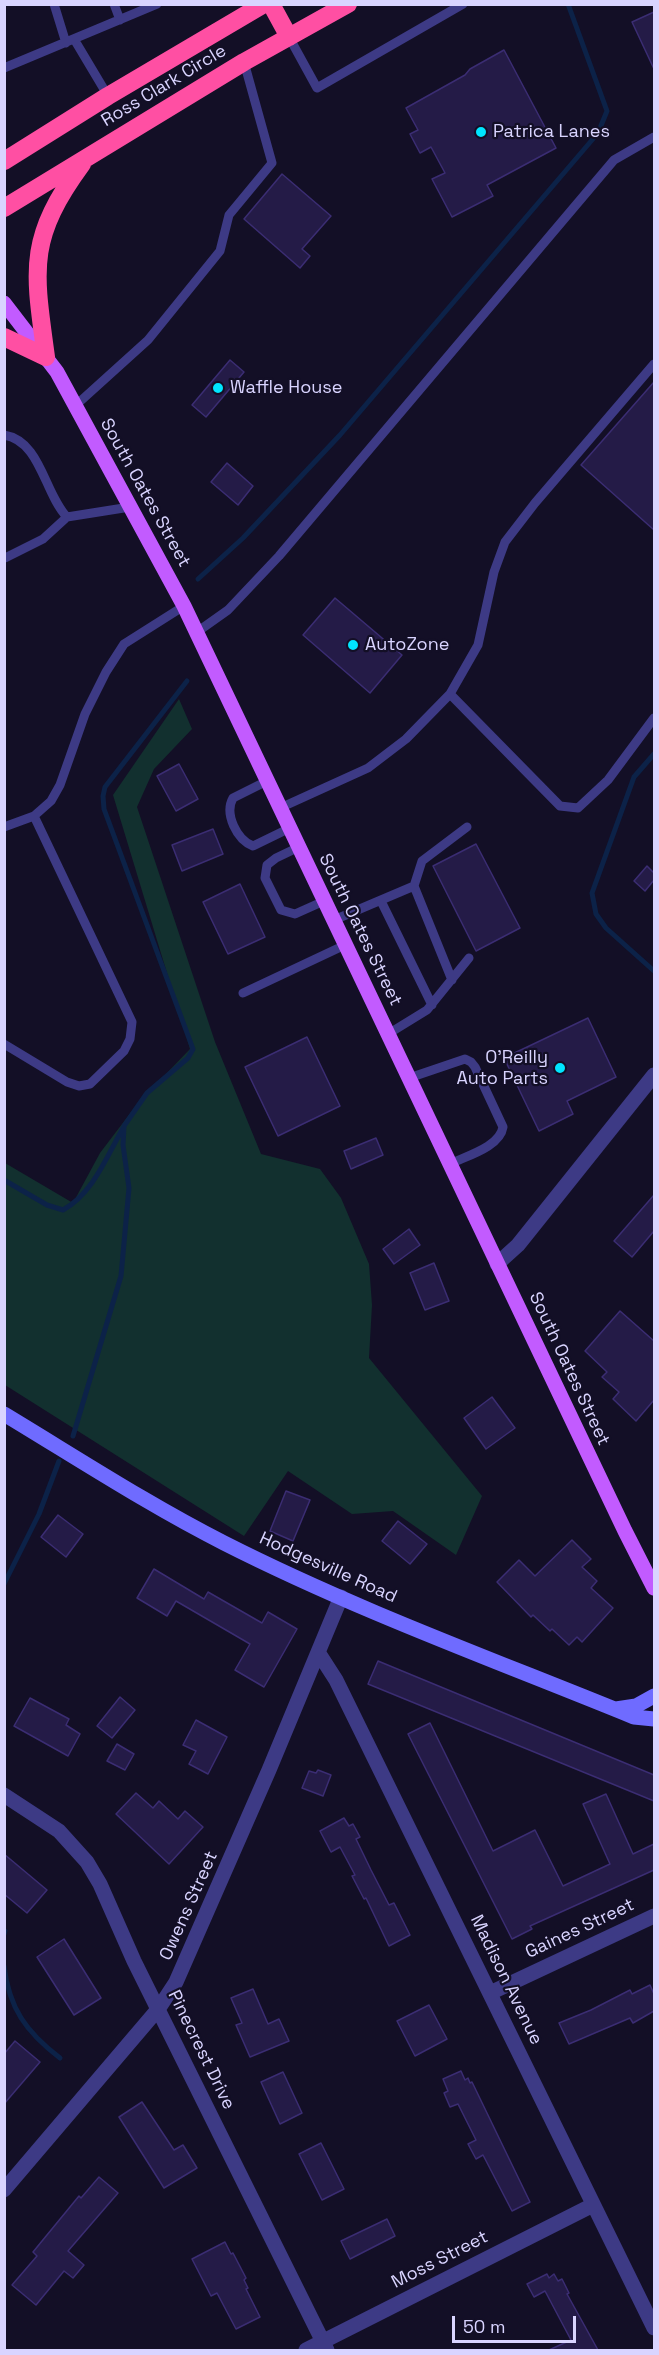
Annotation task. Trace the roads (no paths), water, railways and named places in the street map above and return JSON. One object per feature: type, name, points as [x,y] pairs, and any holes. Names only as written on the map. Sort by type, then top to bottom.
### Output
[{"type":"highway","name":"Ross Clark Circle","points":[[9,155],[264,4]]},
{"type":"highway","points":[[271,4],[289,36]]},
{"type":"highway","name":"Ross Clark Circle","points":[[4,208],[289,36],[348,4]]},
{"type":"highway","points":[[46,357],[36,284],[39,248],[46,223],[61,194],[88,157]]},
{"type":"highway","points":[[4,337],[46,357]]},
{"type":"main road","name":"South Oates Street","points":[[4,303],[57,372],[184,606],[654,1588]]},
{"type":"street","points":[[497,1264],[518,1245],[654,1075]]},
{"type":"street","name":"Hodgesville Road","points":[[4,1414],[214,1538],[341,1597],[616,1710],[634,1717],[654,1719]]},
{"type":"street","name":"Owens Street","points":[[4,2190],[159,2008],[176,1982],[341,1597]]},
{"type":"street","name":"Madison Avenue","points":[[318,1652],[336,1680],[654,2328]]},
{"type":"street","points":[[616,1710],[636,1706],[654,1696]]},
{"type":"street","points":[[634,1717],[654,1727]]},
{"type":"street","name":"Pinecrest Drive","points":[[4,1795],[59,1831],[87,1862],[100,1884],[325,2346]]},
{"type":"street","name":"Gaines Street","points":[[490,1993],[654,1916]]},
{"type":"street","name":"Moss Street","points":[[306,2350],[325,2346],[593,2205]]},
{"type":"lane","points":[[54,4],[70,41],[108,96]]},
{"type":"lane","points":[[114,4],[120,20]]},
{"type":"lane","points":[[4,68],[157,4]]},
{"type":"lane","points":[[289,36],[317,88],[463,4]]},
{"type":"lane","points":[[75,406],[148,340],[213,260],[220,251],[229,215],[272,163],[244,63]]},
{"type":"lane","points":[[197,632],[228,610],[279,556],[614,160],[654,137]]},
{"type":"lane","points":[[280,807],[368,768],[406,739],[450,694],[478,645],[494,572],[505,542],[654,364]]},
{"type":"lane","points":[[4,435],[22,441],[32,453],[56,505],[67,517]]},
{"type":"lane","points":[[5,558],[43,539],[67,517],[130,507]]},
{"type":"lane","points":[[4,826],[34,816],[51,801],[60,785],[86,714],[106,672],[124,644],[184,606]]},
{"type":"lane","points":[[450,694],[560,806],[578,808],[608,780],[654,718]]},
{"type":"lane","points":[[267,781],[233,798],[230,802],[230,814],[240,837],[244,842],[253,846],[290,828]]},
{"type":"lane","points":[[4,1044],[67,1082],[79,1086],[90,1084],[124,1051],[130,1039],[132,1023],[34,816]]},
{"type":"lane","points":[[452,980],[414,886],[422,861],[467,827]]},
{"type":"lane","points":[[299,847],[267,865],[265,878],[281,910],[289,914],[295,914],[324,901]]},
{"type":"lane","points":[[334,920],[414,886]]},
{"type":"lane","points":[[381,901],[432,1005]]},
{"type":"lane","points":[[243,993],[345,945]]},
{"type":"lane","points":[[388,1034],[432,1005],[469,958]]},
{"type":"lane","points":[[409,1078],[465,1059],[475,1067],[503,1127],[502,1133],[490,1144],[450,1164]]},
{"type":"waterway","points":[[198,579],[243,538],[340,435],[598,133],[607,111],[568,4]]},
{"type":"waterway","points":[[73,1436],[121,1276],[129,1188],[123,1145],[124,1126],[147,1093],[188,1058],[193,1049],[104,809],[103,796],[105,787],[187,681]]},
{"type":"waterway","points":[[654,754],[634,777],[592,893],[596,914],[606,928],[654,971]]},
{"type":"waterway","points":[[4,1180],[47,1205],[63,1210],[83,1194],[91,1184],[123,1128]]},
{"type":"waterway","points":[[4,1584],[39,1514],[59,1461]]},
{"type":"waterway","points":[[4,1966],[10,1994],[21,2018],[38,2039],[60,2058]]},
{"type":"place","name":"Patrica Lanes","points":[[481,132]]},
{"type":"place","name":"Waffle House","points":[[218,388]]},
{"type":"place","name":"AutoZone","points":[[353,645]]},
{"type":"place","name":"O'Reilly Auto Parts","points":[[560,1068]]}]
